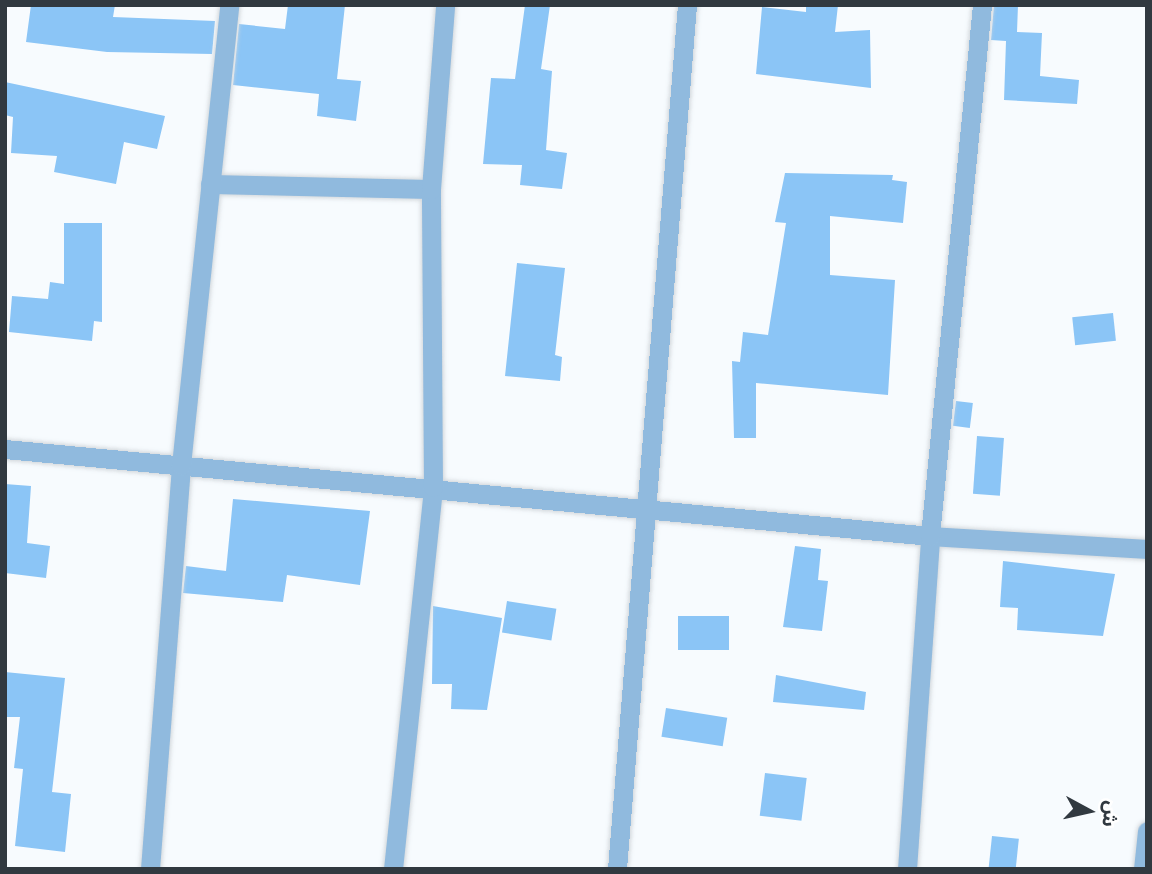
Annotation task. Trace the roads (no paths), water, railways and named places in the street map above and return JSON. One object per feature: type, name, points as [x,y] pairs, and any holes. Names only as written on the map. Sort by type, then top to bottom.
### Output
[{"type":"street","points":[[150,869],[181,465],[229,5]]},
{"type":"street","points":[[393,869],[433,488],[431,190],[445,5]]},
{"type":"street","points":[[617,869],[650,506],[687,5]]},
{"type":"street","points":[[907,869],[930,536],[982,5]]},
{"type":"street","points":[[210,184],[431,190]]},
{"type":"street","points":[[5,449],[650,506],[930,536],[1147,549]]},
{"type":"street","points":[[1143,869],[1147,831]]}]
